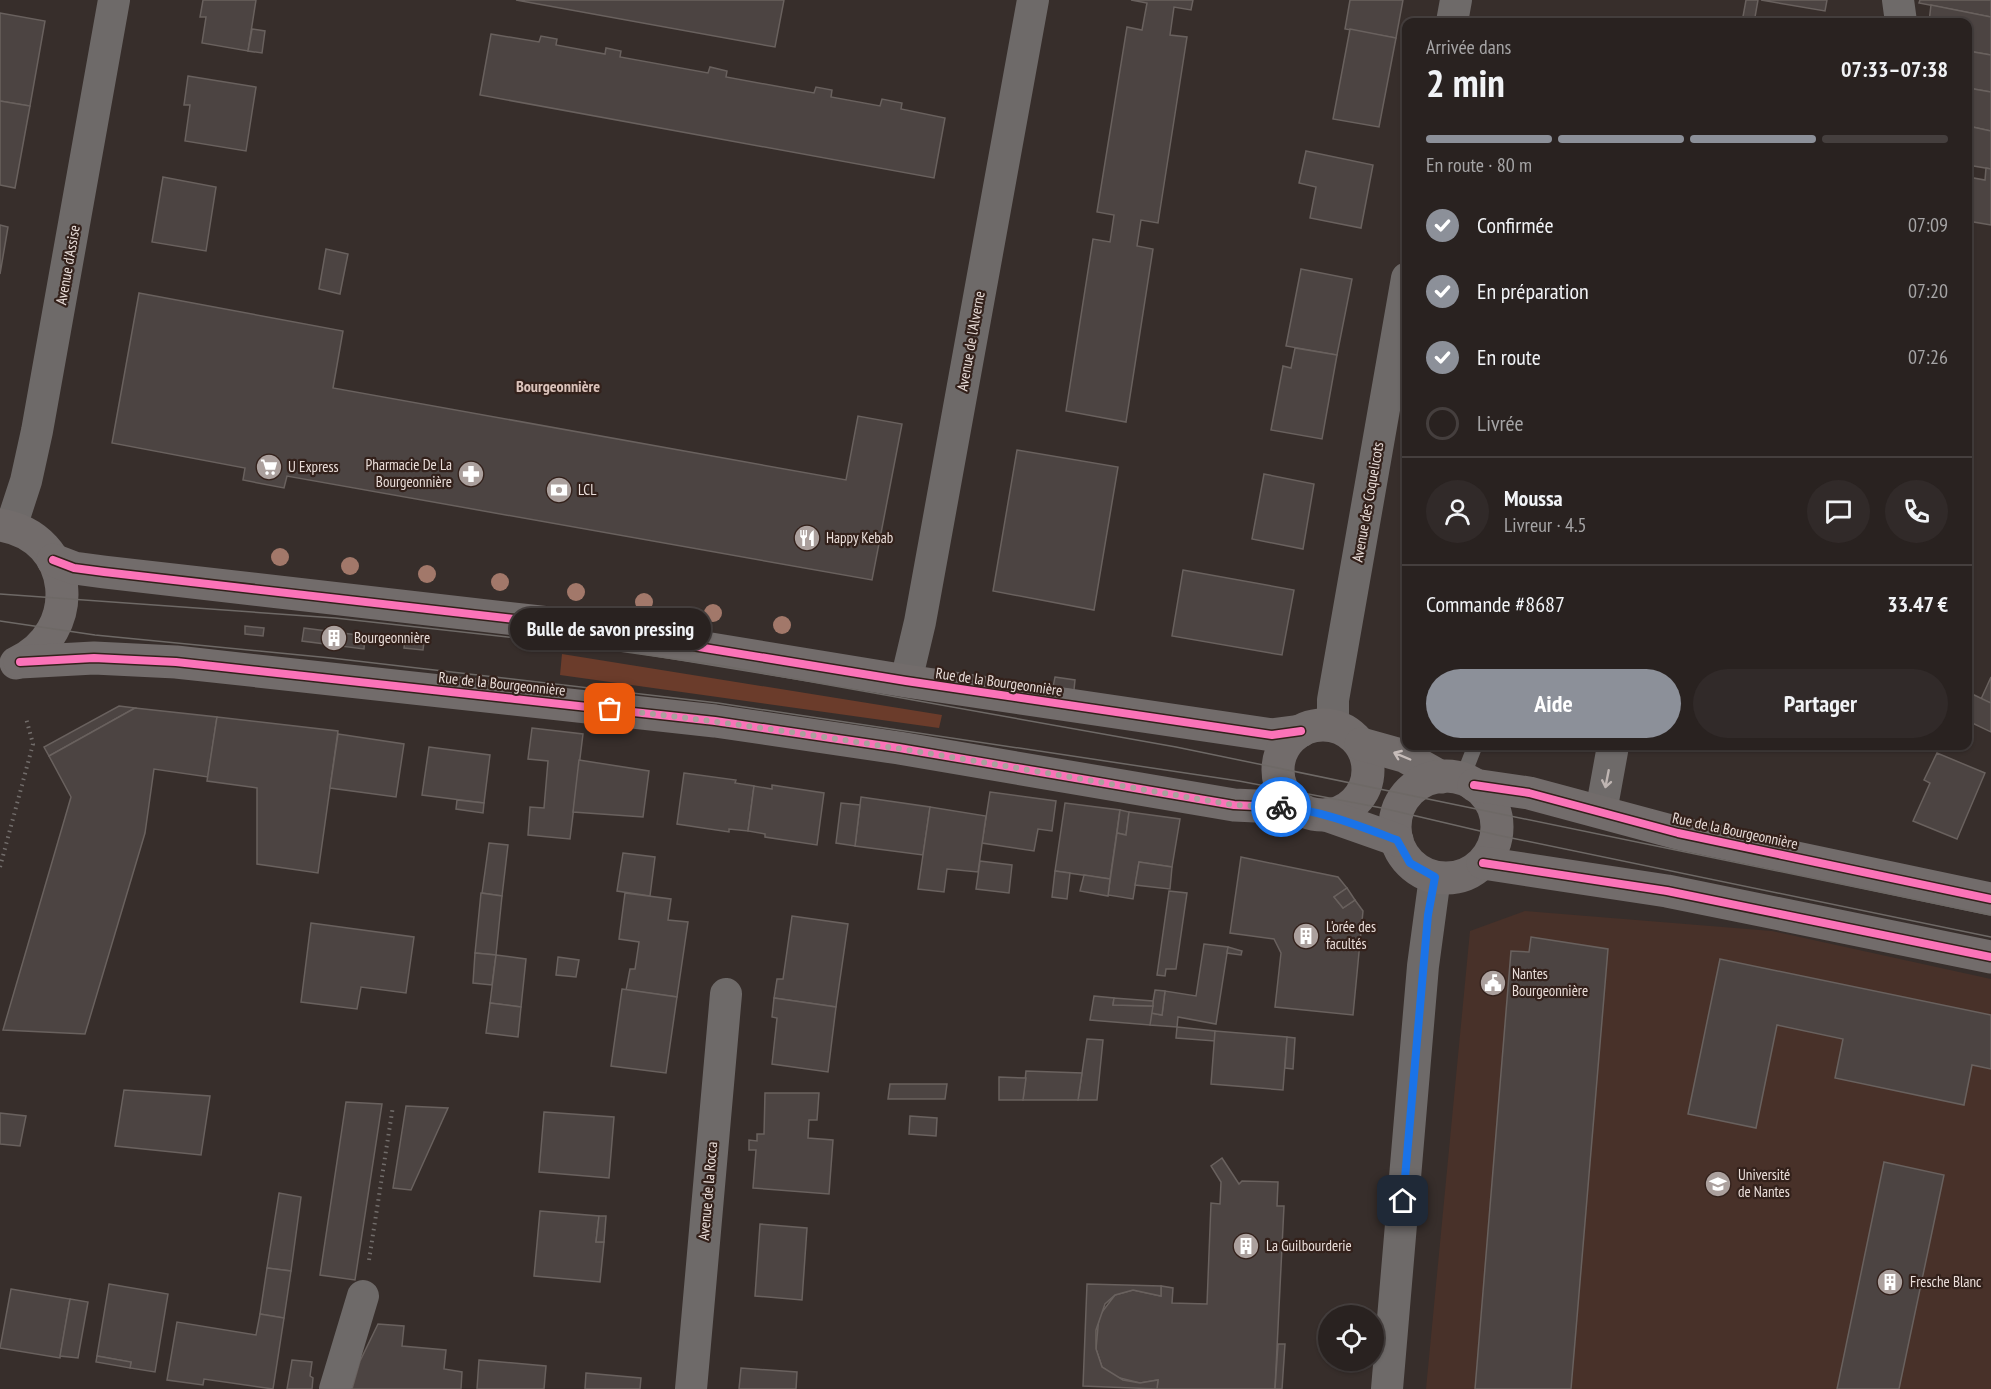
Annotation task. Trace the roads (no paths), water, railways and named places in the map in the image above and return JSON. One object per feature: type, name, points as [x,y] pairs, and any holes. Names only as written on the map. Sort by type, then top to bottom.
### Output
[{"type":"street","name":"Avenue d'Assise","points":[[5,526],[26,481],[37,431],[114,0]]},
{"type":"street","name":"Avenue de l'Alverne","points":[[906,681],[924,599],[1033,0]]},
{"type":"street","points":[[1453,18],[1456,0]]},
{"type":"street","points":[[1898,0],[1900,18]]},
{"type":"street","name":"Avenue des Coquelicots","points":[[1333,725],[1333,700],[1402,307]]},
{"type":"street","points":[[5,526],[35,540],[53,560],[62,590],[58,622],[45,642],[10,665]]},
{"type":"street","name":"Rue de la Bourgeonnière","points":[[53,560],[74,568],[104,572],[558,624],[906,681],[1272,735],[1301,731]]},
{"type":"street","name":"Rue de la Bourgeonnière","points":[[10,665],[94,658],[176,662],[715,721],[899,748],[1234,805],[1312,812],[1397,840]]},
{"type":"street","points":[[1314,725],[1333,725],[1348,732],[1361,744],[1368,765],[1366,787],[1350,807],[1312,812],[1282,789],[1278,767],[1284,746],[1301,731],[1314,725]]},
{"type":"street","name":"Rue de la Bourgeonnière","points":[[1361,744],[1404,756],[1459,780],[1529,793],[1678,833],[1991,899]]},
{"type":"street","points":[[1600,812],[1612,750]]},
{"type":"street","points":[[1459,780],[1487,797],[1497,820],[1495,841],[1483,863],[1460,876],[1435,877],[1410,863],[1397,840],[1396,819],[1403,800],[1416,786],[1459,780]]},
{"type":"street","points":[[1483,863],[1667,891],[1991,957]]},
{"type":"street","points":[[1387,1389],[1423,966],[1435,877]]},
{"type":"street","name":"Avenue de la Rocca","points":[[691,1389],[726,994]]},
{"type":"street","points":[[335,1389],[363,1296]]},
{"type":"lane","points":[[1459,780],[1473,750]]},
{"type":"tram line","points":[[0,594],[335,618],[571,644],[723,666],[1176,747],[1991,915]]},
{"type":"tram line","points":[[0,621],[95,635],[331,658],[718,703],[1239,781],[1382,808],[1497,835],[1991,937]]},
{"type":"place","name":"U Express","points":[[269,467]]},
{"type":"place","name":"Pharmacie De La Bourgeonnière","points":[[471,474]]},
{"type":"place","name":"LCL","points":[[559,490]]},
{"type":"place","name":"Happy Kebab","points":[[807,538]]},
{"type":"place","name":"Bourgeonnière","points":[[334,638]]},
{"type":"place","name":"Bulle de savon pressing","points":[[610,709]]},
{"type":"place","name":"L'orée des facultés","points":[[1306,936]]},
{"type":"place","name":"Nantes Bourgeonnière","points":[[1493,983]]},
{"type":"place","name":"Université de Nantes","points":[[1718,1184]]},
{"type":"place","name":"La Guilbourderie","points":[[1246,1246]]},
{"type":"place","name":"Fresche Blanc","points":[[1890,1282]]},
{"type":"district","name":"Bourgeonnière","points":[[558,386]]}]
